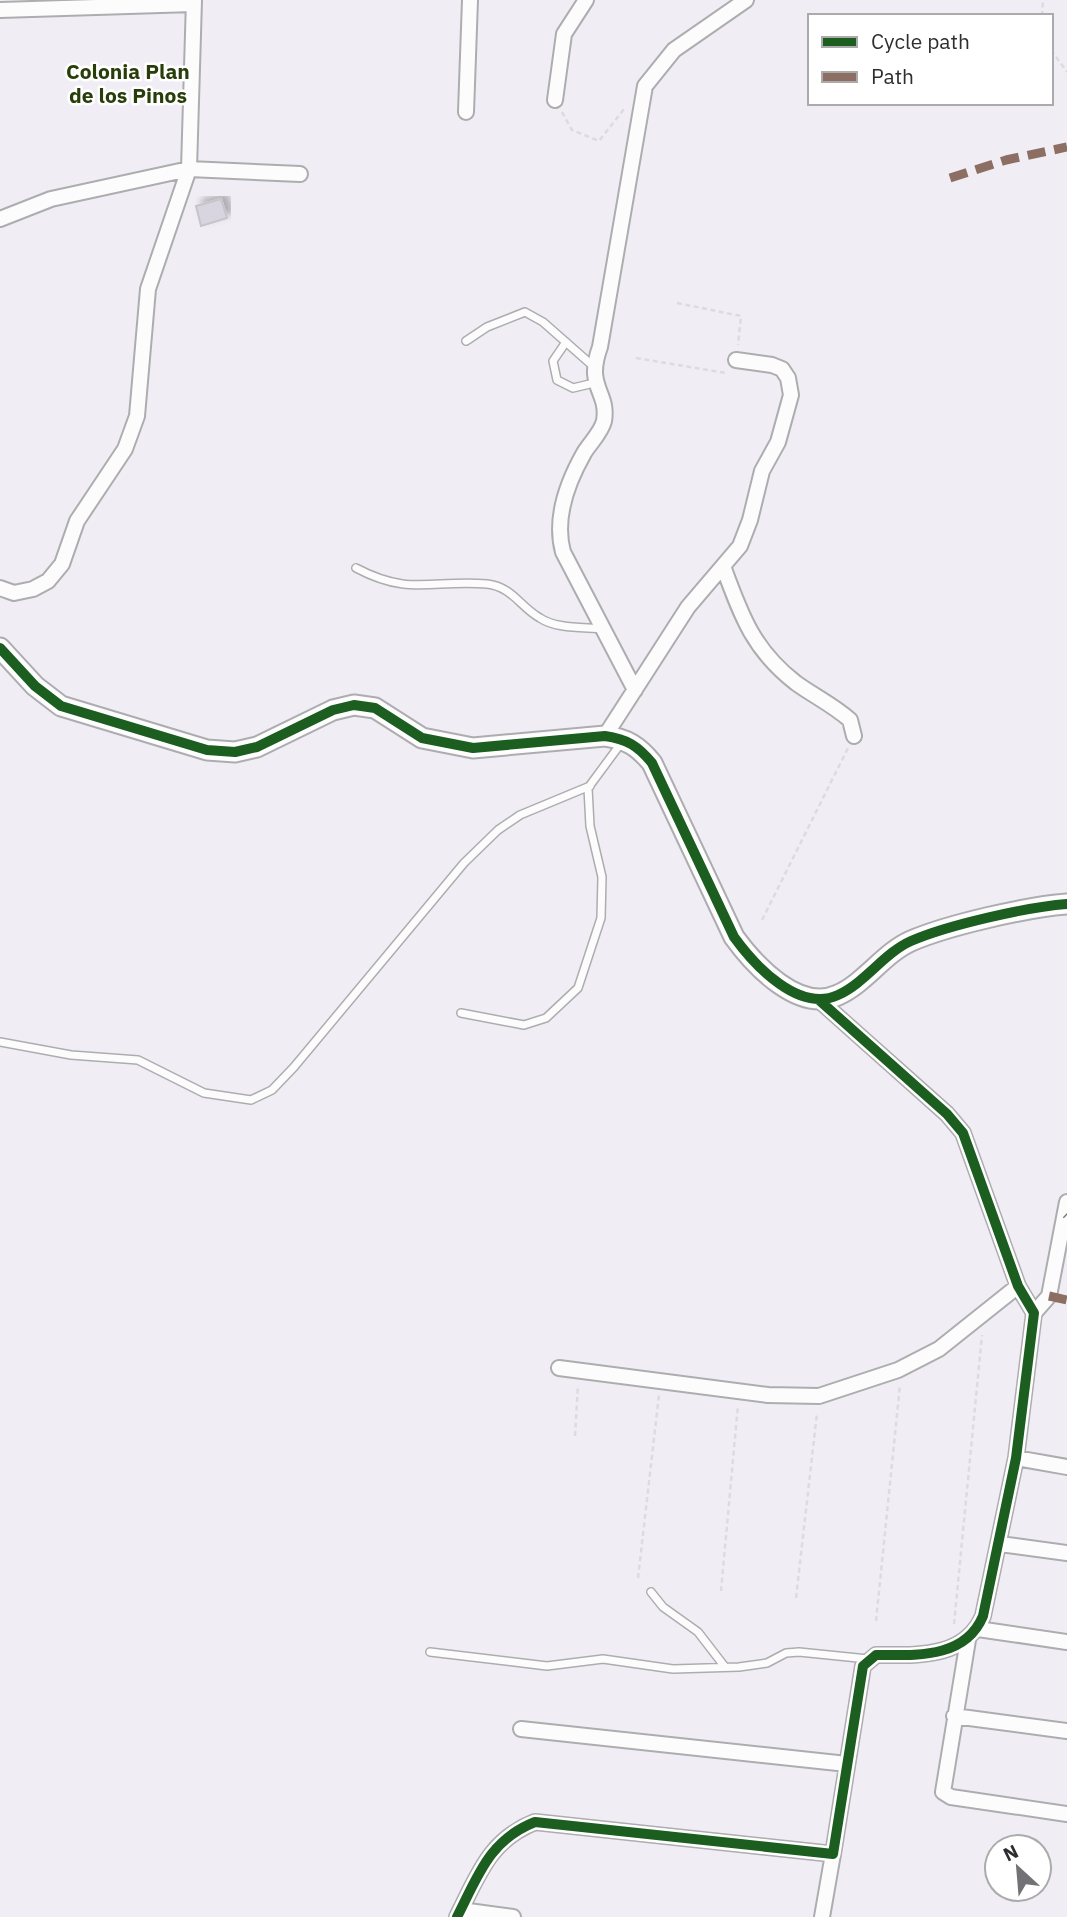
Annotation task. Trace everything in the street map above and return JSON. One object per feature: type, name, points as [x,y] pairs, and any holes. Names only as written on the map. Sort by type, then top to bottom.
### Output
[{"type":"street","points":[[466,113],[470,0]]},
{"type":"street","points":[[555,100],[564,34],[586,0]]},
{"type":"street","points":[[635,690],[564,552],[558,533],[561,508],[583,454],[603,425],[605,411],[594,383],[593,366],[603,334],[645,86],[674,50],[746,0]]},
{"type":"street","points":[[0,10],[193,2],[189,169],[148,289],[137,416],[125,449],[84,508],[62,564],[48,581],[33,590],[14,593],[0,588]]},
{"type":"street","points":[[0,219],[51,199],[189,169],[299,174]]},
{"type":"street","points":[[605,736],[688,607],[740,545],[750,520],[762,471],[778,442],[791,395],[789,378],[782,369],[736,360]]},
{"type":"street","points":[[723,566],[744,623],[758,648],[796,682],[850,720],[854,736]]},
{"type":"street","points":[[0,648],[35,686],[61,706],[207,750],[234,752],[257,747],[334,710],[354,705],[376,708],[422,738],[473,748],[605,736],[625,739],[640,748],[652,763],[734,937],[746,953],[786,987],[819,1000],[947,1114],[963,1133],[1018,1286],[1034,1313]]},
{"type":"street","points":[[819,1000],[840,995],[908,942],[939,930],[1067,904]]},
{"type":"street","points":[[1067,1202],[1049,1296],[1034,1313],[1016,1458],[1000,1544],[973,1635],[954,1716],[943,1786],[947,1796],[1067,1814]]},
{"type":"street","points":[[559,1368],[740,1392],[819,1395],[858,1386],[939,1349],[1018,1286]]},
{"type":"street","points":[[1016,1458],[1067,1467]]},
{"type":"street","points":[[1000,1544],[1067,1553]]},
{"type":"street","points":[[822,1917],[863,1666],[868,1659],[876,1655],[923,1656],[973,1635],[1067,1642]]},
{"type":"street","points":[[954,1716],[1067,1731]]},
{"type":"street","points":[[521,1728],[847,1764]]},
{"type":"street","points":[[513,1917],[459,1914],[471,1887],[502,1840],[535,1822],[832,1854]]},
{"type":"lane","points":[[466,341],[487,327],[525,312],[543,322],[593,366]]},
{"type":"lane","points":[[566,342],[553,361],[557,380],[573,388],[594,383]]},
{"type":"lane","points":[[356,568],[380,581],[401,586],[488,584],[511,592],[540,619],[567,626],[604,629]]},
{"type":"lane","points":[[461,1013],[524,1025],[546,1018],[578,988],[601,918],[602,877],[587,803],[590,786],[625,739]]},
{"type":"lane","points":[[0,1042],[71,1055],[138,1060],[204,1093],[251,1100],[272,1090],[294,1067],[464,863],[498,830],[520,815],[590,786]]},
{"type":"lane","points":[[651,1592],[663,1607],[698,1632],[725,1667]]},
{"type":"lane","points":[[430,1652],[547,1666],[603,1659],[673,1669],[767,1663],[786,1653],[868,1659]]},
{"type":"path","points":[[1053,53],[1067,72]]},
{"type":"path","points":[[555,100],[572,130],[599,141],[645,86]]},
{"type":"path","points":[[636,358],[735,374],[741,316],[677,303]]},
{"type":"path","points":[[762,920],[854,736]]},
{"type":"path","points":[[954,1624],[984,1314]]},
{"type":"path","points":[[876,1621],[902,1368]]},
{"type":"path","points":[[575,1436],[579,1371]]},
{"type":"path","points":[[638,1578],[660,1381]]},
{"type":"path","points":[[720,1591],[740,1392]]},
{"type":"path","points":[[796,1598],[819,1395]]},
{"type":"building","points":[[221,199],[227,218],[201,226],[196,206]]},
{"type":"marked path","points":[[950,178],[1006,160],[1067,147]]},
{"type":"marked path","points":[[1049,1296],[1067,1300]]},
{"type":"cycle path","points":[[0,648],[35,686],[61,706],[207,750],[235,752],[257,747],[333,710],[354,705],[375,708],[422,738],[473,748],[605,736],[626,741],[652,763],[734,937],[754,961],[779,984],[808,998],[823,999],[848,990],[901,946],[927,935],[988,918],[1067,904]]},
{"type":"cycle path","points":[[457,1917],[479,1874],[496,1849],[506,1839],[535,1822],[833,1854],[863,1666],[876,1655],[923,1654],[952,1647],[975,1630],[983,1616],[1016,1458],[1034,1313],[1018,1286],[963,1133],[947,1114],[819,1000]]},
{"type":"district","name":"Colonia Plan de los Pinos","points":[[128,83]]}]
